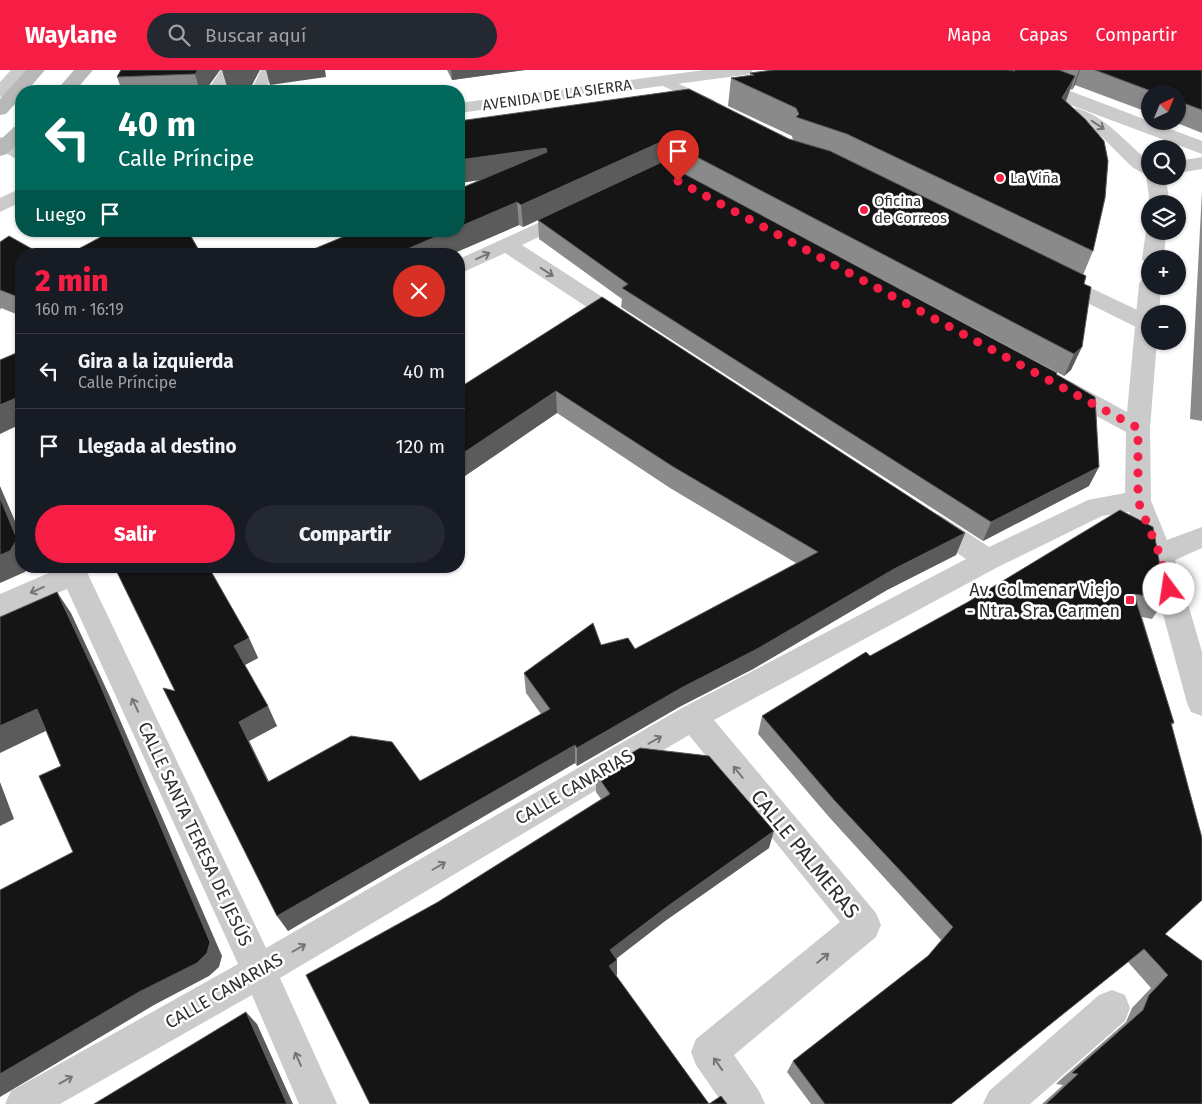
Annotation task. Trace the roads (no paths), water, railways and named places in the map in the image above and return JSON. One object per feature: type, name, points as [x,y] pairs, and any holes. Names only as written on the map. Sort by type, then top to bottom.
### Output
[{"type":"main road","points":[[22,85],[36,70]]},
{"type":"main road","points":[[70,85],[84,70]]},
{"type":"main road","points":[[0,110],[15,93]]},
{"type":"street","points":[[0,92],[21,70]]},
{"type":"street","points":[[220,85],[230,70]]},
{"type":"street","name":"AVENIDA DE LA SIERRA","points":[[465,107],[744,70]]},
{"type":"street","points":[[993,73],[1099,125],[1125,148],[1141,167]]},
{"type":"street","points":[[993,73],[1202,148]]},
{"type":"street","points":[[687,102],[723,115]]},
{"type":"street","points":[[1117,116],[1141,141]]},
{"type":"street","points":[[1186,166],[1202,163]]},
{"type":"street","points":[[0,206],[15,197]]},
{"type":"street","points":[[465,264],[592,204]]},
{"type":"street","points":[[506,245],[639,332]]},
{"type":"street","points":[[1039,270],[1141,321]]},
{"type":"street","points":[[1144,350],[1138,428],[1138,501],[1160,555],[1202,703]]},
{"type":"street","points":[[1043,377],[1138,428]]},
{"type":"street","name":"CALLE CANARIAS","points":[[24,1104],[259,971],[693,717],[988,560],[1097,507],[1138,501]]},
{"type":"street","points":[[913,511],[988,560]]},
{"type":"street","points":[[1160,555],[1202,537]]},
{"type":"street","points":[[0,606],[66,573]]},
{"type":"street","name":"CALLE SANTA TERESA DE JESÚS","points":[[73,573],[259,971],[318,1104]]},
{"type":"street","name":"CALLE PALMERAS","points":[[693,717],[864,925],[709,1052],[746,1104]]},
{"type":"street","points":[[1002,1104],[1112,1008]]},
{"type":"lane","points":[[261,85],[268,70]]},
{"type":"lane","points":[[664,81],[723,115]]},
{"type":"place","name":"La Viña","points":[[1000,178]]},
{"type":"place","name":"Oficina de Correos","points":[[864,210]]},
{"type":"place","name":"Av. Colmenar Viejo - Ntra. Sra. Carmen","points":[[1130,600]]}]
